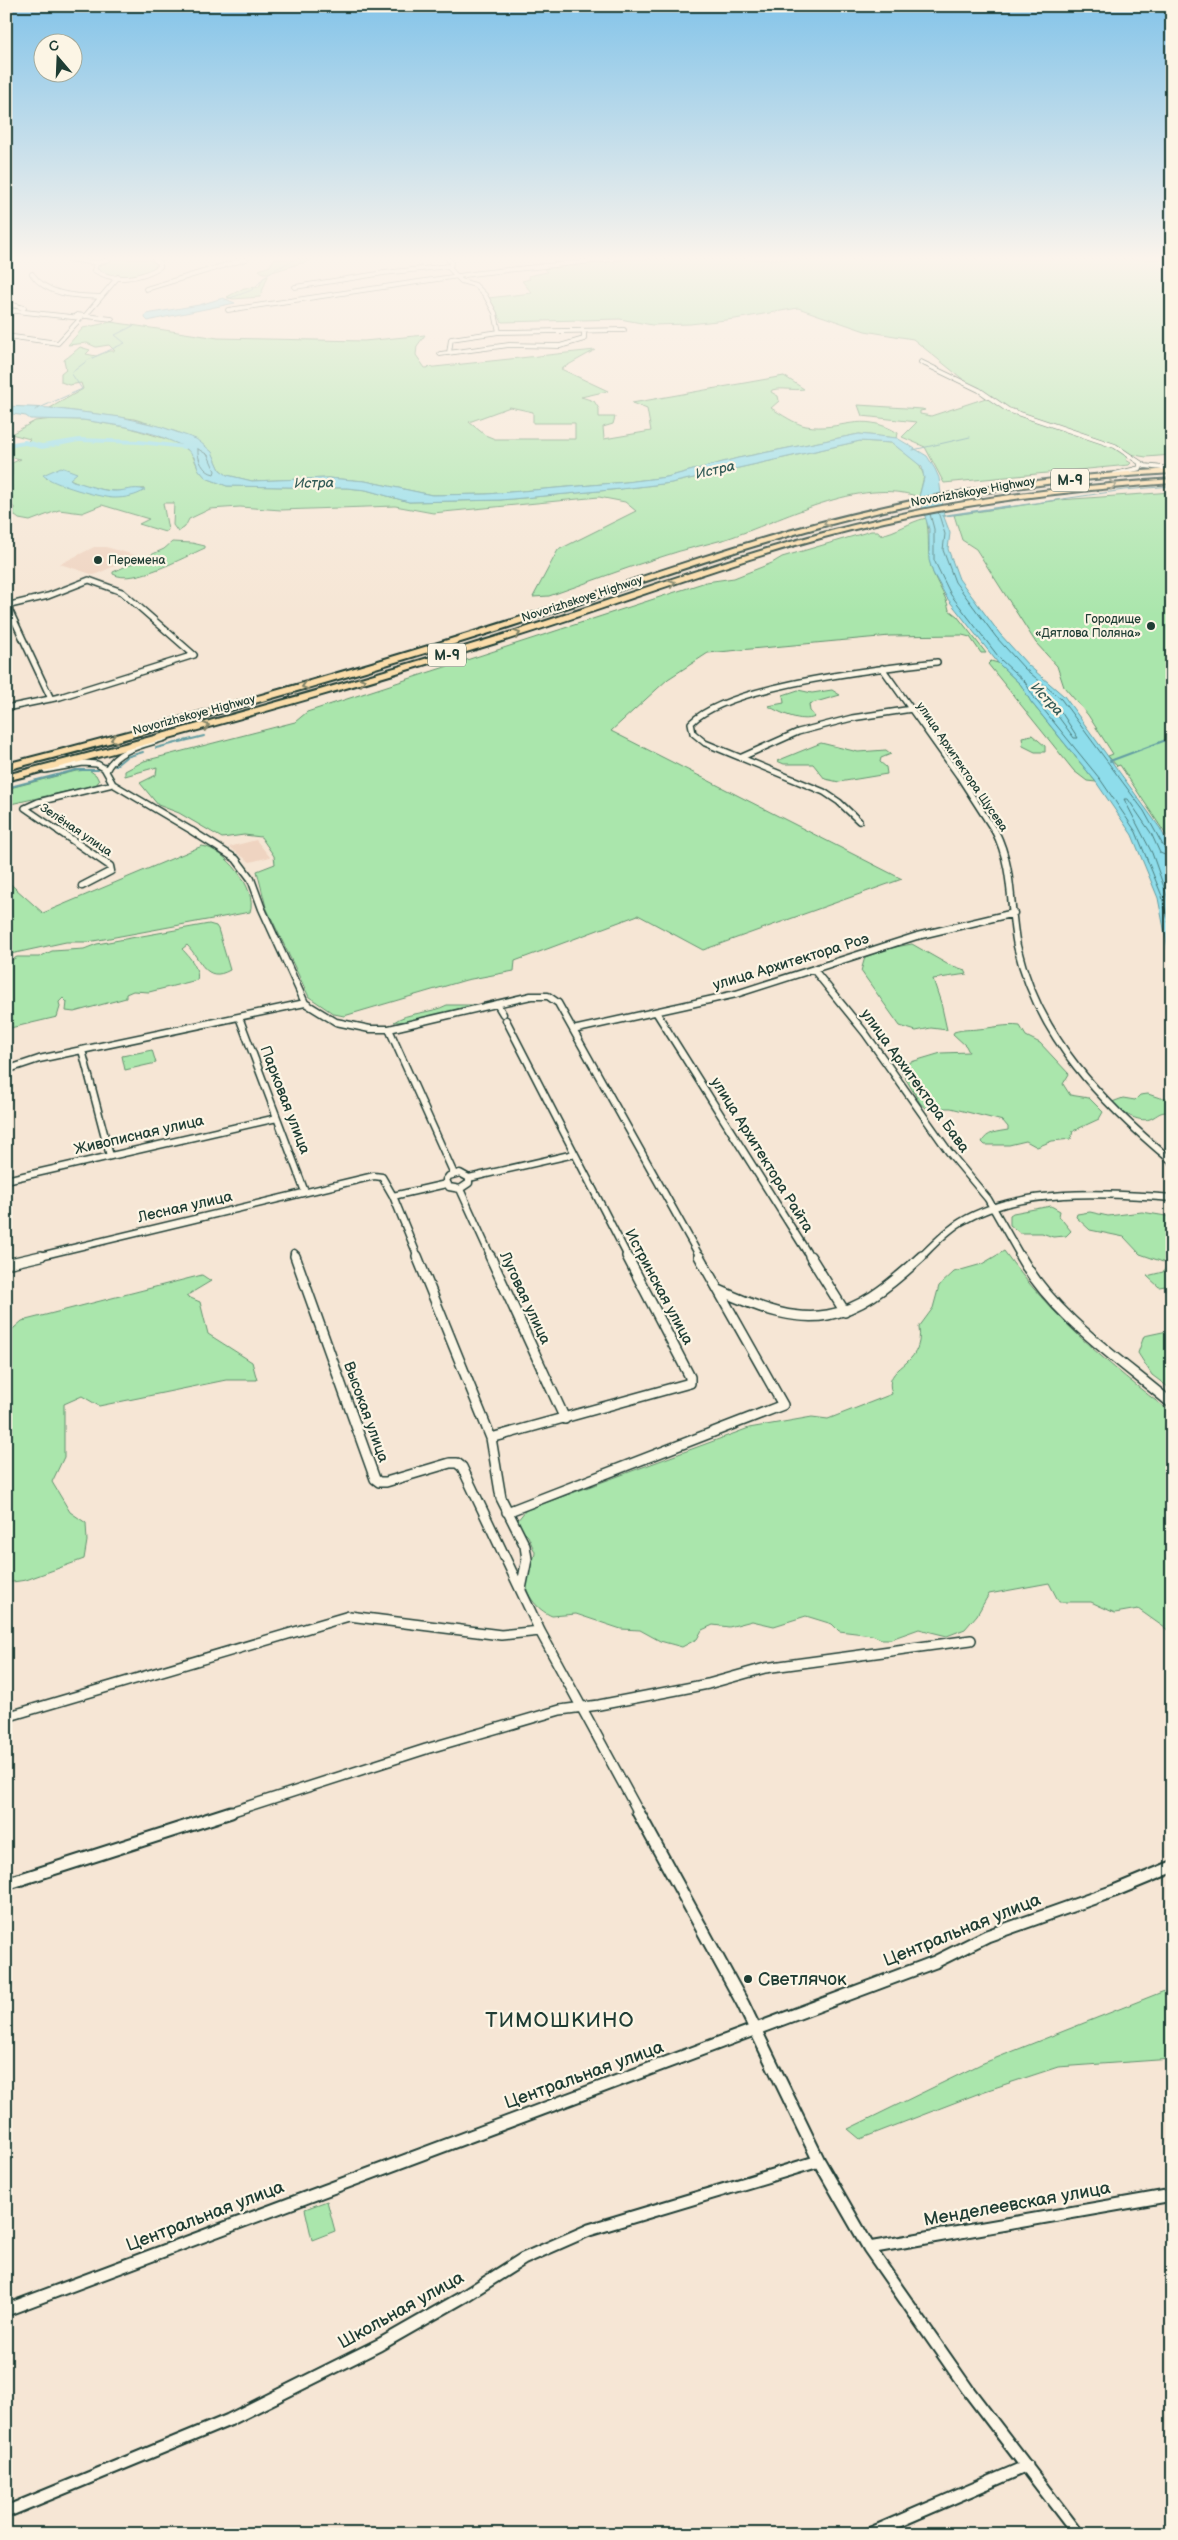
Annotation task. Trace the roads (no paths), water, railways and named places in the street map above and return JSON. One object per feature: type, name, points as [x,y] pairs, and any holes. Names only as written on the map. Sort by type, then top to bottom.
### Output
[{"type":"highway","name":"Novorizhskoye Highway","points":[[6,767],[316,683],[497,628],[779,537],[875,512],[968,493],[1172,470]]},
{"type":"highway","name":"Novorizhskoye Highway","points":[[7,778],[186,731],[478,646],[752,556],[884,520],[978,502],[1059,490],[1172,481]]},
{"type":"street","points":[[953,378],[979,390],[1008,410],[1115,446],[1151,468],[1172,470]]},
{"type":"street","points":[[6,456],[8,461],[6,476]]},
{"type":"street","points":[[1106,476],[1140,468],[1140,463]]},
{"type":"street","points":[[6,708],[51,699],[194,655],[122,592],[89,580],[48,596],[7,606],[51,699]]},
{"type":"street","points":[[859,821],[840,802],[824,792],[697,738],[690,728],[694,718],[735,700],[790,684],[882,668],[937,662]]},
{"type":"street","name":"улица Архитектора Щусева","points":[[882,668],[976,801],[1002,845],[1012,878],[1019,954],[1027,982],[1039,1011],[1068,1054],[1099,1092],[1172,1161]]},
{"type":"street","points":[[742,758],[798,732],[852,718],[912,709]]},
{"type":"street","points":[[106,771],[112,760],[124,753],[186,731]]},
{"type":"street","points":[[7,778],[85,764],[99,764],[106,771],[113,784],[221,848],[245,869],[305,1003],[336,1022],[370,1030],[388,1029],[531,996],[548,996],[558,1003],[783,1405],[507,1512]]},
{"type":"street","name":"Зелёная улица","points":[[82,886],[111,871],[110,866],[25,808],[38,802],[113,784]]},
{"type":"street","name":"улица Архитектора Роэ","points":[[574,1030],[731,995],[814,970],[929,931],[1014,913]]},
{"type":"street","name":"улица Архитектора Бава","points":[[814,970],[864,1033],[949,1152],[995,1208],[1030,1272],[1047,1294],[1070,1318],[1172,1404]]},
{"type":"street","points":[[6,1070],[39,1059],[305,1003]]},
{"type":"street","name":"Истринская улица","points":[[491,1438],[685,1386],[690,1382],[690,1377],[497,1004]]},
{"type":"street","name":"улица Архитектора Райта","points":[[656,1012],[845,1312]]},
{"type":"street","name":"Парковая улица","points":[[239,1017],[305,1192]]},
{"type":"street","points":[[388,1029],[454,1174]]},
{"type":"street","points":[[82,1050],[110,1156]]},
{"type":"street","name":"Живописная улица","points":[[6,1180],[277,1118]]},
{"type":"street","points":[[446,1184],[446,1180],[454,1174],[466,1175],[469,1178],[574,1154]]},
{"type":"street","name":"Лесная улица","points":[[6,1264],[370,1177],[379,1176],[385,1179],[393,1196]]},
{"type":"street","points":[[469,1178],[466,1187],[460,1189],[454,1189],[446,1184],[393,1196],[491,1438],[496,1477],[507,1512],[525,1546],[528,1558],[521,1589],[540,1631],[756,2030],[819,2161],[869,2248],[962,2382],[1078,2534]]},
{"type":"street","name":"Луговая улица","points":[[460,1189],[565,1419]]},
{"type":"street","points":[[719,1290],[749,1305],[781,1312],[815,1316],[845,1312],[858,1307],[888,1287],[941,1237],[965,1220],[995,1208],[1033,1200],[1068,1197],[1172,1196]]},
{"type":"street","name":"Высокая улица","points":[[294,1253],[375,1479],[378,1482],[386,1482],[450,1463],[457,1463],[462,1467],[521,1589]]},
{"type":"street","points":[[6,1717],[349,1616],[501,1635],[540,1631]]},
{"type":"street","points":[[6,1884],[426,1749],[560,1710],[599,1705],[708,1684],[735,1674],[765,1668],[971,1640]]},
{"type":"street","name":"Центральная улица","points":[[6,2310],[935,1962],[986,1936],[1114,1891],[1172,1867]]},
{"type":"street","name":"Школьная улица","points":[[6,2512],[229,2420],[379,2345],[523,2259],[556,2243],[589,2230],[819,2161]]},
{"type":"street","name":"Менделеевская улица","points":[[869,2248],[1172,2195]]},
{"type":"street","points":[[869,2534],[1027,2466]]},
{"type":"water","name":"Истра","points":[[6,406],[50,408],[121,417],[159,426],[196,439],[212,452],[220,470],[227,475],[252,481],[328,478],[365,481],[432,495],[487,494],[667,477],[738,458],[859,434],[897,438],[927,456],[939,478],[944,517],[950,533],[948,549],[959,579],[1000,634],[1028,665],[1064,696],[1160,828],[1172,851],[1172,969],[1158,898],[1132,835],[1096,782],[1031,702],[1021,685],[998,663],[947,598],[933,573],[929,560],[929,529],[919,497],[924,478],[922,467],[892,443],[860,441],[671,483],[501,500],[409,502],[366,490],[347,488],[227,486],[206,478],[199,470],[194,457],[185,447],[157,435],[127,427],[83,420],[30,419],[26,416],[6,413]]},
{"type":"water","points":[[61,467],[77,473],[70,479],[73,481],[97,488],[112,491],[145,490],[138,494],[114,498],[66,486],[43,475]]},
{"type":"waterway","points":[[35,410],[82,389],[74,378]]},
{"type":"waterway","points":[[913,450],[970,437]]},
{"type":"waterway","points":[[6,446],[25,442],[42,447],[79,440],[119,443],[139,442],[185,447],[193,445]]},
{"type":"waterway","points":[[1001,508],[1124,490],[1172,486]]},
{"type":"waterway","points":[[943,516],[1010,506]]},
{"type":"waterway","points":[[1110,761],[1166,740],[1172,734]]},
{"type":"waterway","points":[[156,748],[204,736]]},
{"type":"waterway","points":[[115,766],[126,757],[143,752]]},
{"type":"waterway","points":[[6,788],[76,770],[98,770]]},
{"type":"place","name":"Перемена","points":[[98,560]]},
{"type":"place","name":"Городище «Дятлова Поляна»","points":[[1151,626]]},
{"type":"place","name":"Светлячок","points":[[748,1979]]},
{"type":"district","name":"ТИМОШКИНО","points":[[560,2020]]}]
